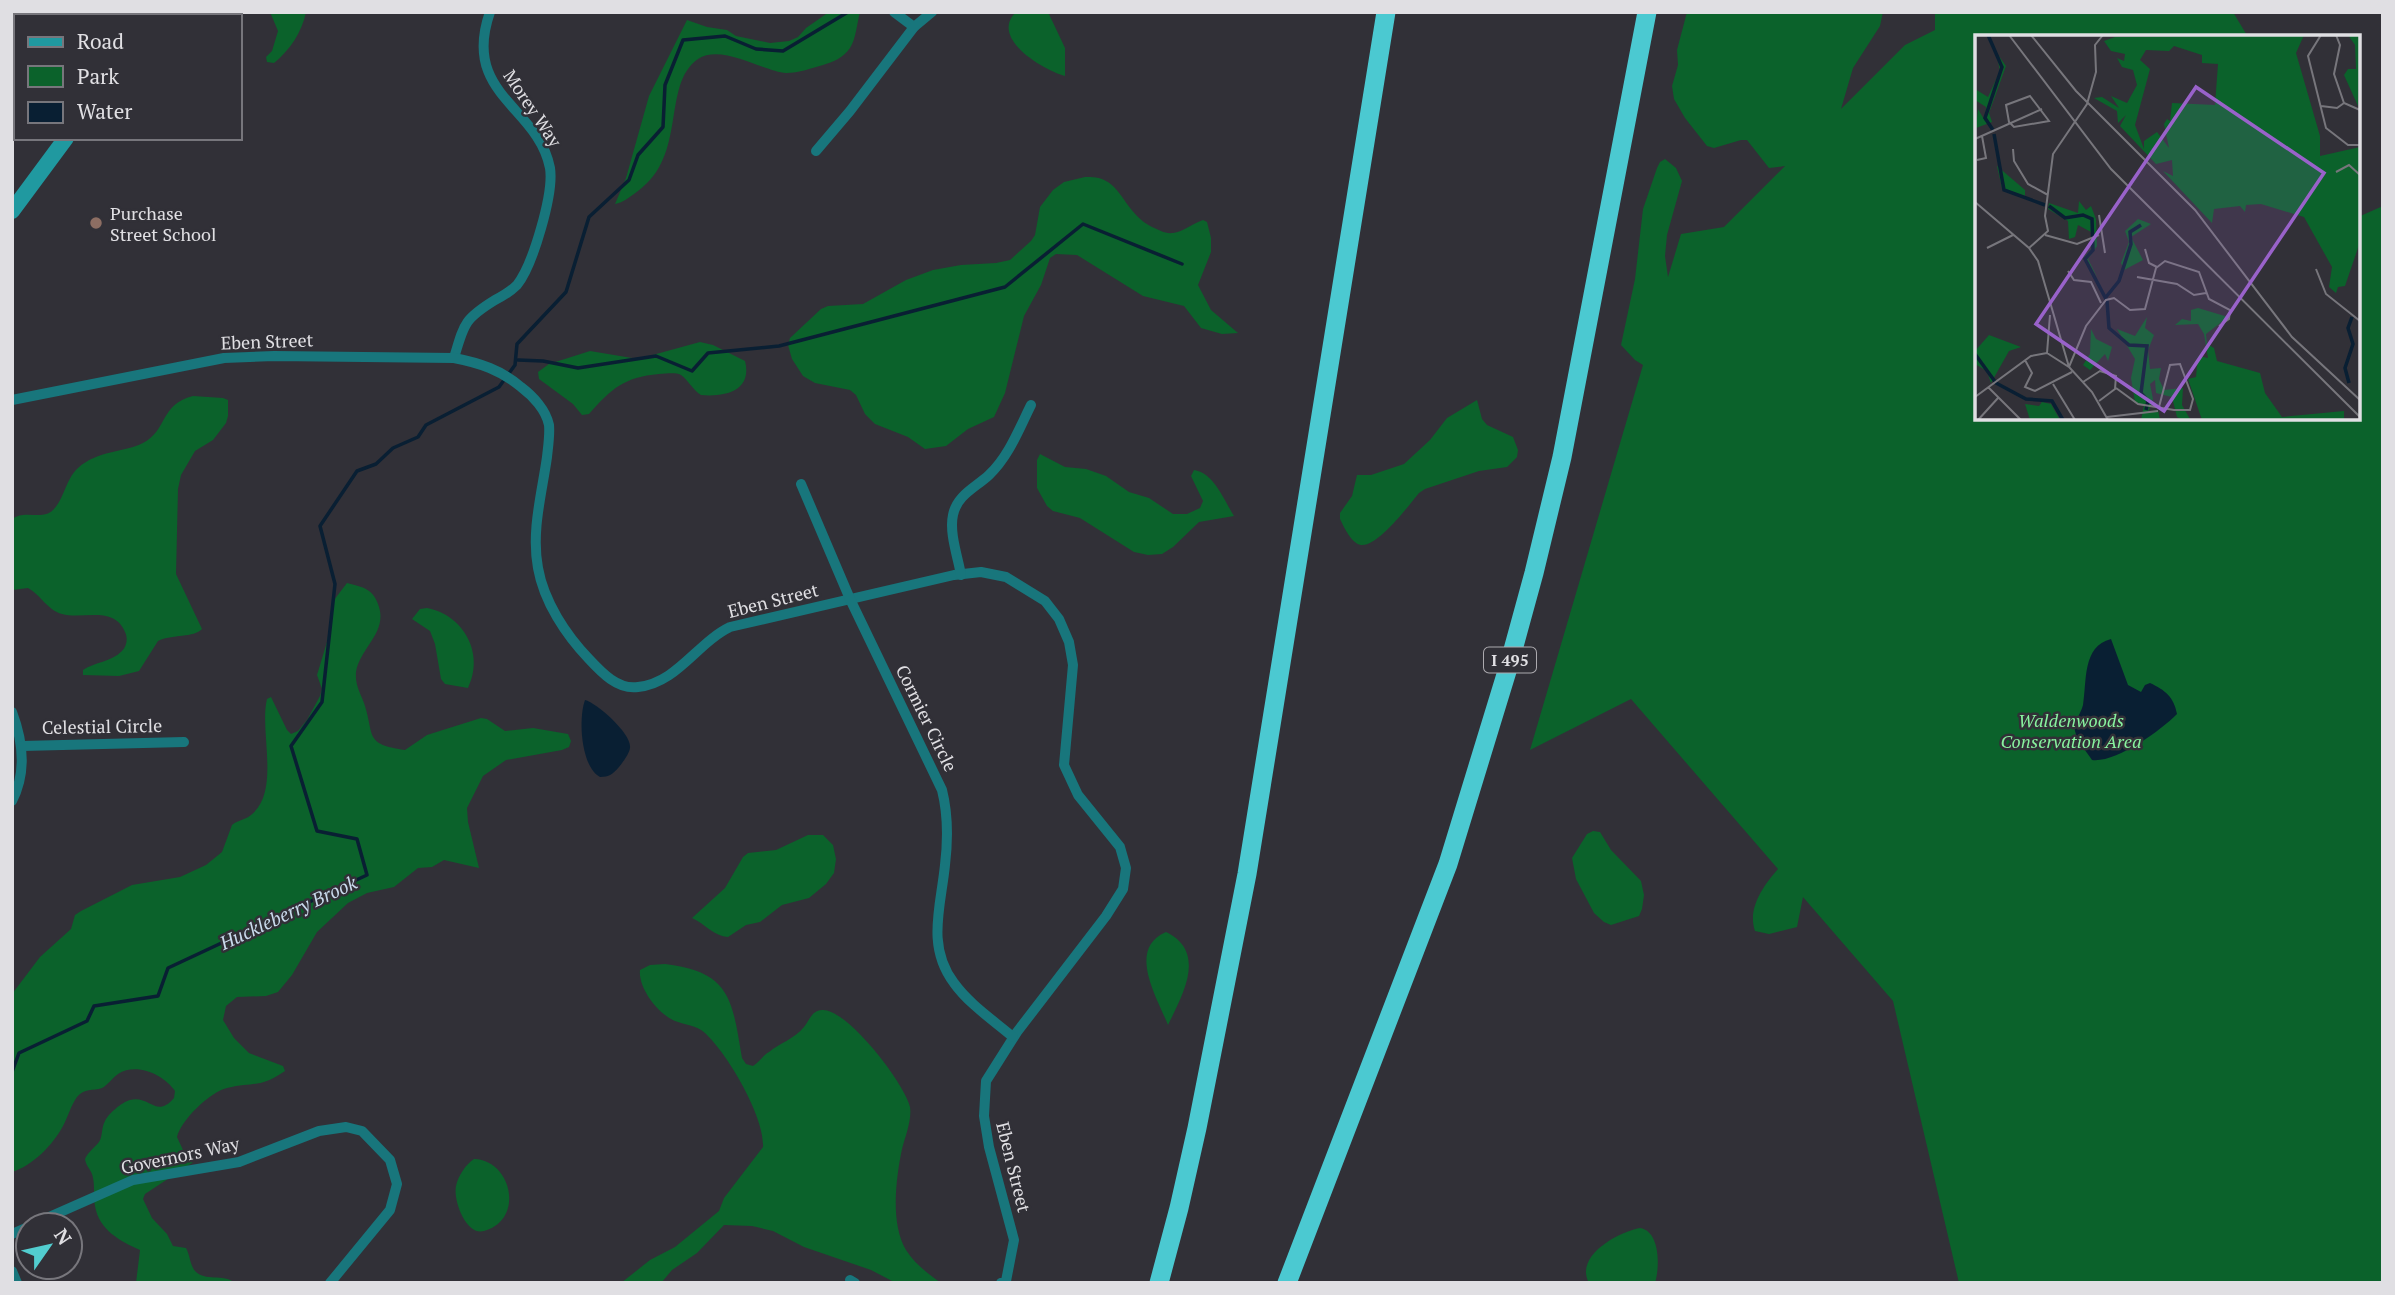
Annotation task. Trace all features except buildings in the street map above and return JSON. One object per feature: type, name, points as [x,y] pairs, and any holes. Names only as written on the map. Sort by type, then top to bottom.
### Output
[{"type":"highway","points":[[1159,1283],[1180,1208],[1247,874],[1386,12]]},
{"type":"highway","name":"I 495","points":[[1287,1283],[1448,864],[1508,668],[1562,457],[1647,12]]},
{"type":"main road","points":[[12,211],[65,140]]},
{"type":"street","name":"Morey Way","points":[[454,358],[468,320],[518,284],[543,224],[551,190],[550,169],[545,153],[536,137],[499,92],[485,63],[485,27],[490,12]]},
{"type":"street","points":[[894,12],[914,27]]},
{"type":"street","points":[[816,151],[914,27],[932,12]]},
{"type":"street","name":"Eben Street","points":[[12,400],[224,358],[454,358],[473,361],[500,371],[531,395],[544,412],[549,425],[536,538],[538,569],[543,586],[566,631],[580,649],[610,679],[630,687],[657,682],[676,671],[709,640],[730,627],[961,575],[981,572],[1016,581],[1045,601],[1059,619],[1069,642],[1073,665],[1064,765],[1078,795],[1120,847],[1126,868],[1123,889],[1106,916],[1013,1037],[986,1081],[983,1103],[989,1147],[1014,1241],[1004,1282]]},
{"type":"street","points":[[961,575],[952,530],[952,516],[957,502],[989,475],[1004,458],[1031,405]]},
{"type":"street","name":"Cormier Circle","points":[[801,484],[850,599],[942,790],[946,817],[945,864],[937,910],[936,937],[941,961],[962,994],[1013,1037]]},
{"type":"street","points":[[12,712],[21,736],[23,765],[12,801]]},
{"type":"street","name":"Celestial Circle","points":[[22,746],[184,742]]},
{"type":"street","name":"Governors Way","points":[[64,1211],[133,1180],[239,1162],[319,1131],[346,1127],[362,1131],[390,1160],[397,1184],[390,1210],[330,1283]]},
{"type":"street","points":[[12,1271],[17,1283]]},
{"type":"green space","points":[[270,12],[306,12],[295,40],[274,63],[267,62],[266,57],[272,51],[278,31]]},
{"type":"green space","points":[[829,12],[860,12],[850,48],[841,57],[827,64],[786,73],[719,54],[698,59],[687,71],[680,86],[663,159],[653,176],[638,191],[615,204],[626,178],[649,96],[687,20],[727,30],[736,36],[770,43],[798,37]]},
{"type":"green space","points":[[1016,12],[1048,12],[1065,48],[1065,76],[1033,60],[1014,42],[1009,32],[1009,22]]},
{"type":"green space","name":"Waldenwoods Conservation Area","points":[[1687,12],[1883,12],[1880,26],[1853,68],[1841,109],[1905,45],[1935,30],[1935,12],[2233,12],[2247,35],[1975,35],[1975,420],[2360,420],[2360,216],[2383,206],[2383,1283],[1959,1283],[1893,1001],[1803,897],[1797,927],[1769,934],[1755,931],[1755,905],[1767,882],[1778,869],[1631,699],[1530,750],[1643,365],[1621,345],[1635,279],[1643,209],[1657,168],[1665,159],[1676,168],[1682,181],[1667,235],[1665,256],[1668,277],[1681,234],[1724,227],[1785,166],[1769,168],[1747,140],[1714,148],[1707,146],[1674,99],[1672,86],[1678,65],[1677,50]]},
{"type":"green space","points":[[1085,177],[1101,179],[1112,185],[1137,216],[1162,232],[1177,232],[1203,220],[1207,222],[1211,252],[1198,285],[1211,310],[1238,333],[1222,334],[1201,328],[1184,306],[1143,296],[1077,255],[1056,254],[1050,258],[1041,285],[1024,316],[1005,393],[994,417],[968,429],[946,446],[925,449],[908,437],[875,424],[865,414],[856,395],[850,390],[815,383],[803,376],[792,359],[788,345],[790,338],[821,309],[828,306],[863,304],[906,280],[933,270],[1010,260],[1035,235],[1040,207],[1053,190],[1064,182]]},
{"type":"green space","points":[[700,342],[713,345],[745,361],[745,380],[740,386],[727,393],[701,395],[679,374],[636,378],[619,386],[589,414],[582,415],[573,404],[539,379],[538,372],[549,364],[590,351],[638,359]]},
{"type":"green space","points":[[193,396],[228,400],[226,423],[213,440],[195,451],[181,475],[178,489],[176,574],[202,629],[194,634],[158,641],[139,671],[119,676],[83,675],[83,670],[122,651],[127,642],[125,632],[120,624],[106,616],[62,614],[52,609],[28,588],[12,590],[12,519],[22,515],[49,513],[57,505],[78,468],[94,458],[135,446],[151,438],[174,405]]},
{"type":"green space","points":[[1477,400],[1482,419],[1487,425],[1513,437],[1518,450],[1517,457],[1507,467],[1479,471],[1425,489],[1384,533],[1368,544],[1357,544],[1348,534],[1340,519],[1340,513],[1352,496],[1357,475],[1371,475],[1404,464],[1430,440],[1447,418]]},
{"type":"green space","points":[[1040,454],[1065,467],[1086,469],[1106,476],[1129,492],[1149,498],[1173,514],[1187,514],[1200,508],[1203,501],[1191,476],[1194,470],[1201,472],[1218,488],[1234,516],[1199,522],[1162,554],[1134,552],[1080,518],[1053,511],[1047,506],[1037,488],[1037,460]]},
{"type":"green space","points":[[347,583],[371,593],[379,607],[379,625],[358,663],[356,672],[357,685],[376,741],[405,750],[427,735],[481,718],[505,731],[533,728],[568,734],[571,741],[569,747],[562,750],[506,760],[483,776],[467,808],[479,868],[444,860],[432,867],[418,868],[394,887],[367,893],[348,903],[317,932],[292,975],[278,992],[266,996],[237,997],[226,1006],[223,1020],[234,1038],[249,1053],[283,1066],[285,1071],[262,1082],[227,1088],[197,1108],[184,1123],[177,1137],[183,1150],[196,1157],[192,1163],[145,1194],[143,1199],[152,1218],[167,1234],[173,1246],[186,1248],[195,1271],[204,1276],[225,1278],[235,1283],[136,1283],[140,1250],[118,1238],[101,1222],[95,1206],[92,1175],[85,1159],[99,1142],[107,1118],[119,1106],[137,1099],[157,1107],[162,1106],[174,1098],[175,1091],[164,1080],[150,1072],[133,1069],[118,1074],[102,1088],[80,1094],[59,1133],[48,1147],[27,1165],[12,1172],[12,994],[40,957],[71,929],[75,915],[132,885],[180,877],[206,865],[222,852],[232,825],[251,815],[260,804],[265,791],[267,699],[271,697],[291,734],[298,731],[307,720],[322,689],[317,675],[327,642],[334,600]]},
{"type":"green space","points":[[427,608],[451,619],[461,627],[468,638],[474,662],[468,688],[445,684],[441,679],[430,631],[412,619],[420,609]]},
{"type":"green space","points":[[1600,832],[1611,850],[1641,881],[1644,895],[1639,916],[1611,925],[1594,913],[1576,879],[1572,858],[1587,834]]},
{"type":"green space","points":[[808,835],[823,835],[833,845],[836,859],[834,873],[826,884],[809,898],[782,905],[760,922],[746,925],[728,937],[714,932],[692,918],[725,888],[748,853],[776,850]]},
{"type":"green space","points":[[1166,932],[1179,941],[1186,951],[1189,963],[1185,988],[1168,1025],[1152,989],[1146,962],[1148,950],[1154,940]]},
{"type":"green space","points":[[665,964],[704,974],[716,982],[725,993],[731,1005],[742,1058],[746,1064],[753,1066],[791,1038],[819,1010],[833,1013],[846,1021],[874,1049],[898,1082],[910,1107],[896,1187],[896,1214],[901,1239],[913,1260],[941,1283],[896,1283],[871,1270],[804,1247],[773,1231],[752,1226],[724,1225],[697,1253],[672,1270],[661,1283],[621,1283],[650,1260],[675,1247],[719,1211],[724,1198],[763,1147],[758,1119],[743,1086],[724,1055],[702,1030],[669,1018],[650,1000],[642,985],[640,970],[650,965]]},
{"type":"green space","points":[[474,1159],[487,1162],[497,1169],[505,1179],[509,1191],[509,1204],[505,1215],[497,1225],[484,1231],[478,1231],[466,1223],[457,1200],[456,1186],[459,1178],[465,1167]]},
{"type":"green space","points":[[1640,1228],[1647,1231],[1655,1243],[1658,1268],[1655,1283],[1589,1283],[1586,1273],[1593,1255],[1610,1240]]},
{"type":"water","points":[[2111,639],[2128,685],[2141,692],[2145,685],[2150,683],[2160,688],[2171,699],[2177,714],[2149,737],[2125,751],[2102,760],[2092,760],[2078,738],[2075,724],[2083,705],[2090,657],[2102,643]]},
{"type":"water","points":[[585,700],[613,720],[629,742],[630,748],[624,760],[611,775],[600,777],[594,772],[585,753],[582,719]]},
{"type":"waterway","name":"Huckleberry Brook","points":[[12,1072],[19,1053],[87,1021],[94,1006],[158,996],[168,968],[367,875],[357,839],[317,831],[291,746],[322,702],[335,584],[320,526],[357,471],[376,464],[393,448],[418,437],[426,425],[499,387],[515,365],[517,344],[566,292],[589,217],[629,180],[638,155],[663,127],[665,85],[683,40],[725,36],[756,49],[783,51],[848,12]]},
{"type":"waterway","points":[[518,360],[543,361],[578,368],[656,356],[692,371],[708,353],[779,346],[1005,287],[1083,224],[1182,264]]},
{"type":"place","name":"Purchase Street School","points":[[96,223]]}]
